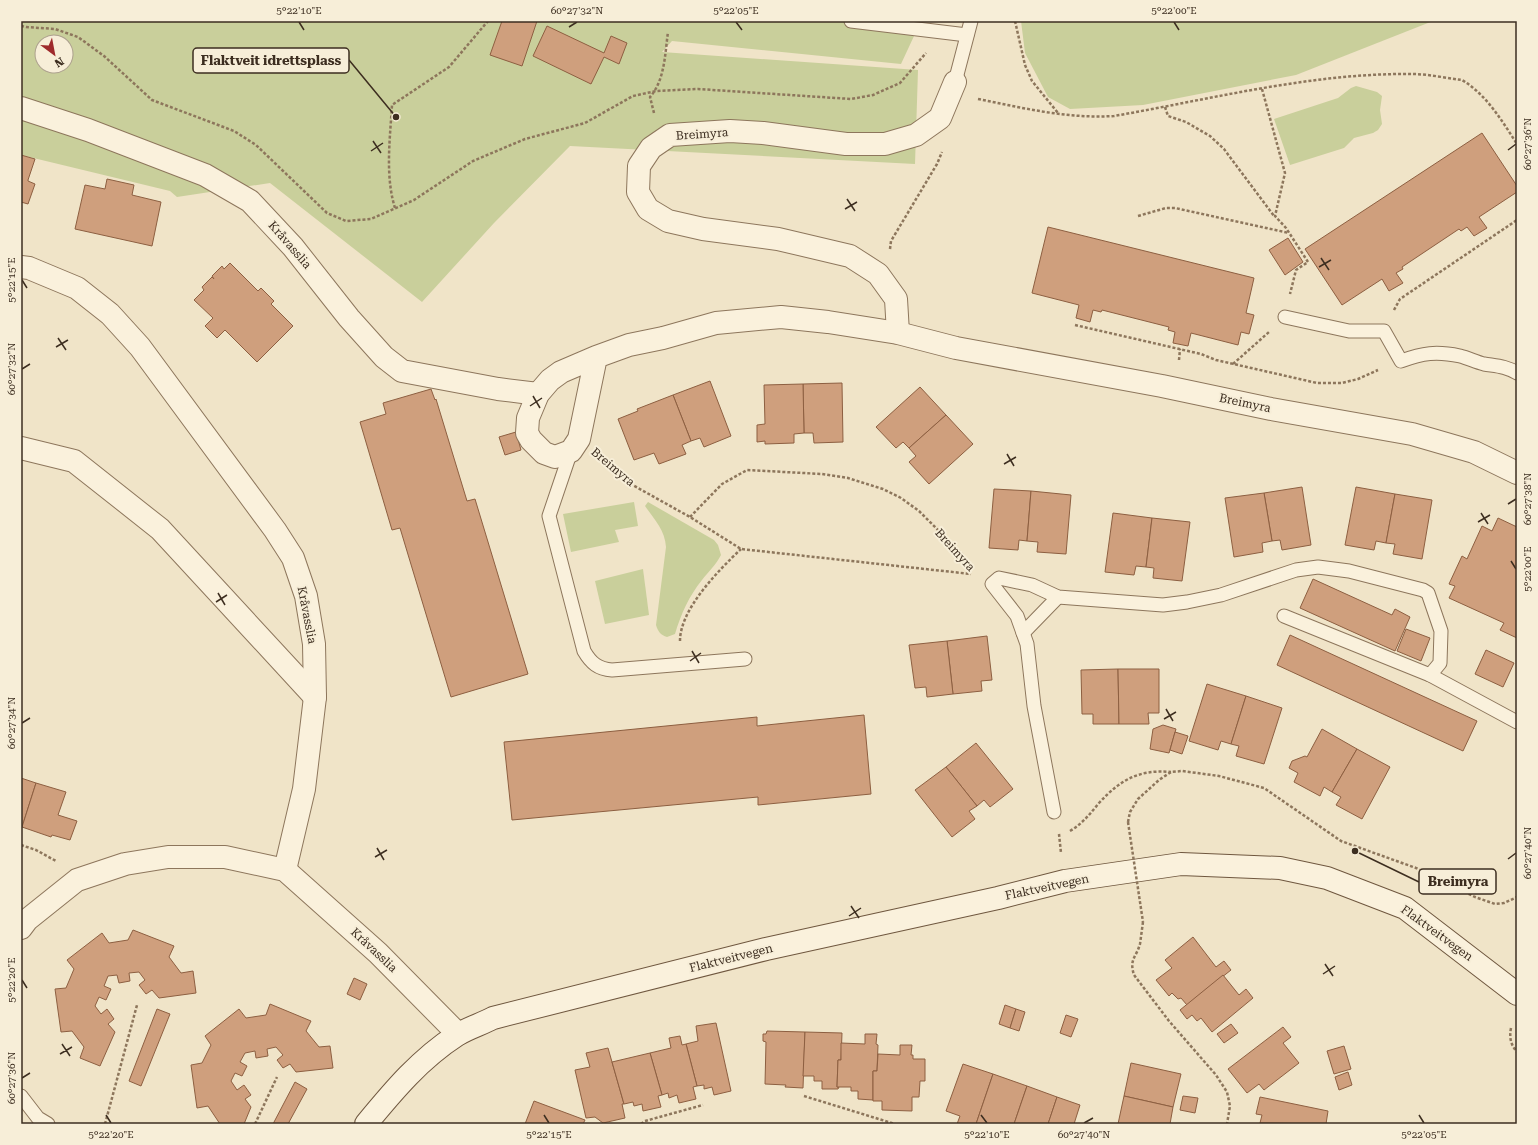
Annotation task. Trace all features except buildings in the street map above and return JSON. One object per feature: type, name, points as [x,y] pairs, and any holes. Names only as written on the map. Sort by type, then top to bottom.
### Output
[{"type":"street","name":"Breimyra","points":[[898,333],[896,299],[878,274],[850,256],[778,239],[703,230],[668,221],[648,209],[638,192],[639,166],[651,148],[670,135],[730,131],[763,133],[846,144],[885,144],[916,135],[940,118],[953,88]]},
{"type":"street","name":"Kråvasslia","points":[[21,108],[88,130],[205,175],[250,201],[293,247],[354,323],[384,357],[402,372],[498,390],[538,394]]},
{"type":"street","name":"Kråvasslia","points":[[21,266],[77,288],[110,314],[140,347],[275,530],[293,558],[306,596],[314,644],[315,697],[304,789],[285,870]]},
{"type":"street","name":"Breimyra","points":[[596,357],[575,445],[555,457],[544,453],[531,440],[528,433],[528,418],[538,394],[550,380],[561,372],[596,357],[629,345],[663,338],[716,322],[781,317],[898,333],[956,348],[1162,386],[1271,409],[1412,434],[1474,452],[1517,473]]},
{"type":"street","points":[[21,448],[74,461],[160,528],[315,697]]},
{"type":"street","name":"Kråvasslia","points":[[23,922],[77,880],[125,864],[168,857],[225,856],[285,870],[378,953],[458,1034]]},
{"type":"street","name":"Flaktveitvegen","points":[[366,1124],[396,1088],[426,1057],[458,1034],[493,1018],[766,949],[998,898],[1065,881],[1181,864],[1280,868],[1327,878],[1405,908],[1517,994]]},
{"type":"lane","points":[[851,21],[967,36]]},
{"type":"lane","points":[[953,88],[971,21]]},
{"type":"lane","points":[[1285,317],[1349,331],[1384,331],[1401,361],[1421,354],[1432,353],[1460,356],[1483,364],[1508,367],[1517,373]]},
{"type":"lane","points":[[575,445],[549,516],[584,651],[589,659],[603,669],[612,670],[745,659]]},
{"type":"lane","points":[[1054,812],[1034,706],[1027,644],[1017,616],[992,584],[999,578],[1032,585],[1058,597],[1163,605],[1221,595],[1296,570],[1318,567],[1349,571],[1423,590],[1428,593],[1441,631],[1440,663],[1430,675]]},
{"type":"lane","points":[[1023,633],[1058,597]]},
{"type":"lane","points":[[1284,616],[1430,675],[1517,722]]},
{"type":"lane","points":[[21,1096],[38,1118],[48,1124]]},
{"type":"path","points":[[395,208],[391,195],[389,166],[392,105],[449,67],[488,21]]},
{"type":"path","points":[[1015,21],[1024,65],[1032,80],[1058,113]]},
{"type":"path","points":[[21,26],[55,29],[78,38],[104,56],[152,100],[234,131],[256,145],[327,213],[346,221],[371,219],[414,200],[473,161],[525,139],[585,122],[633,96],[656,91],[698,89],[851,98],[873,95],[900,83],[922,59],[942,32]]},
{"type":"path","points":[[655,118],[650,97],[656,91],[660,82],[668,32]]},
{"type":"path","points":[[953,88],[1042,112],[1091,118],[1114,116],[1348,75],[1413,74],[1462,80],[1473,88],[1494,109],[1517,144]]},
{"type":"path","points":[[1262,89],[1285,173],[1275,216]]},
{"type":"path","points":[[1165,107],[1168,116],[1186,122],[1210,136],[1224,149],[1290,234],[1308,262],[1296,270],[1285,317],[1233,364]]},
{"type":"path","points":[[891,241],[937,164]]},
{"type":"path","points":[[1138,216],[1166,208],[1175,208],[1290,234]]},
{"type":"path","points":[[1384,331],[1400,299],[1517,220]]},
{"type":"path","points":[[1075,325],[1317,383],[1342,383],[1358,379],[1401,361]]},
{"type":"path","name":"Breimyra","points":[[575,445],[629,483],[690,517],[741,549],[978,575],[962,554],[919,510],[883,489],[848,478],[822,474],[747,470],[722,484],[690,517]]},
{"type":"path","points":[[680,664],[680,636],[684,619],[718,570],[741,549]]},
{"type":"path","points":[[1066,832],[1076,827],[1086,819],[1115,788],[1128,778],[1143,772],[1172,772],[1182,770],[1218,776],[1264,788],[1341,841],[1416,868],[1475,897],[1495,904],[1504,903],[1517,897]]},
{"type":"path","points":[[1172,772],[1138,799],[1130,812],[1128,822],[1143,922],[1139,946],[1133,958],[1131,967],[1134,975],[1169,1020],[1216,1075],[1227,1092],[1230,1106],[1227,1124]]},
{"type":"path","points":[[1054,812],[1058,830],[1061,832]]},
{"type":"path","points":[[21,845],[36,850],[62,865],[77,880]]},
{"type":"path","points":[[106,1124],[137,1005]]},
{"type":"path","points":[[1511,1028],[1509,1035],[1512,1047],[1517,1052]]},
{"type":"path","points":[[255,1124],[277,1077]]},
{"type":"path","points":[[804,1096],[895,1124]]},
{"type":"path","points":[[641,1124],[645,1121],[703,1105]]},
{"type":"green space","points":[[21,21],[921,21],[901,64],[672,41],[662,52],[918,70],[915,164],[570,146],[494,223],[422,302],[270,183],[177,197],[170,191],[21,155]]},
{"type":"green space","points":[[1021,21],[1433,21],[1296,75],[1143,105],[1070,109],[1048,97],[1025,53]]},
{"type":"green space","points":[[1356,86],[1377,92],[1382,96],[1380,110],[1382,124],[1378,130],[1373,133],[1354,138],[1344,148],[1290,165],[1274,119],[1338,98]]},
{"type":"green space","points":[[634,502],[638,526],[615,530],[619,542],[571,552],[563,514]]},
{"type":"green space","points":[[648,502],[714,540],[718,545],[721,555],[689,599],[675,634],[667,637],[660,633],[656,625],[666,547],[664,535],[645,506]]},
{"type":"green space","points":[[643,569],[649,615],[605,624],[595,581]]},
{"type":"place","name":"Flaktveit idrettsplass","points":[[396,117]]},
{"type":"place","name":"Breimyra","points":[[1355,851]]}]
